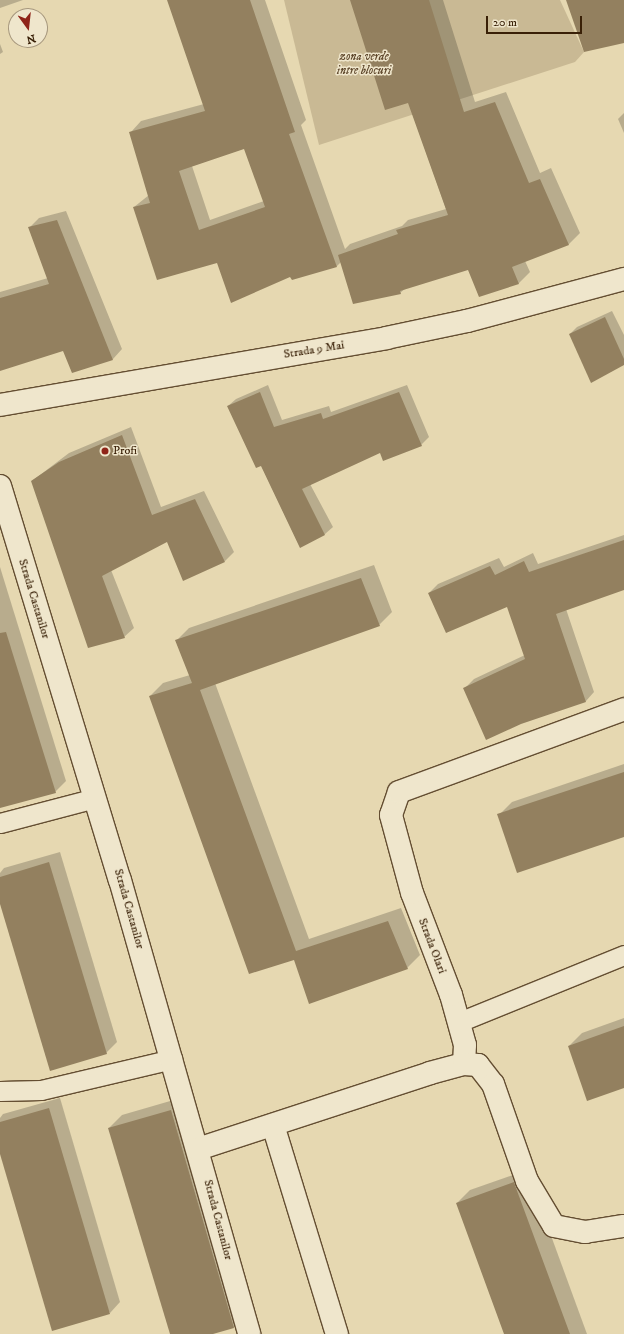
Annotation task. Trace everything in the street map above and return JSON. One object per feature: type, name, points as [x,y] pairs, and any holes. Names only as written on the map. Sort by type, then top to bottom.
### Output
[{"type":"street","name":"Strada 9 Mai","points":[[0,405],[386,338],[467,321],[624,279]]},
{"type":"street","name":"Strada Castanilor","points":[[0,486],[95,798],[172,1059],[249,1334]]},
{"type":"street","name":"Strada Olari","points":[[464,1064],[465,1045],[459,1022],[451,995],[412,893],[391,815],[399,792],[624,709]]},
{"type":"street","points":[[198,1148],[464,1064],[478,1065],[493,1084],[527,1181],[554,1226],[585,1232],[624,1226]]},
{"type":"street","points":[[273,1125],[337,1334]]},
{"type":"lane","points":[[0,823],[95,798]]},
{"type":"lane","points":[[459,1022],[624,955]]},
{"type":"lane","points":[[0,1091],[41,1090],[172,1059]]},
{"type":"green space","name":"zona verde intre blocuri","points":[[284,0],[560,0],[584,52],[575,62],[319,145]]},
{"type":"building","points":[[167,0],[250,0],[295,132],[289,134],[337,267],[292,280],[290,277],[231,303],[217,263],[157,280],[133,207],[150,203],[129,132],[205,111]],"holes":[[[244,149],[265,207],[199,230],[179,171]]]},
{"type":"building","points":[[350,0],[429,0],[464,112],[495,102],[529,183],[540,179],[569,245],[512,267],[519,284],[479,297],[468,270],[400,291],[401,294],[353,304],[338,255],[398,234],[396,230],[448,215],[408,103],[385,110]]},
{"type":"building","points":[[566,0],[624,0],[624,43],[584,52]]},
{"type":"building","points":[[57,220],[113,360],[72,373],[63,351],[0,371],[0,298],[49,284],[28,227]]},
{"type":"building","points":[[605,317],[624,359],[624,365],[591,383],[569,334]]},
{"type":"building","points":[[260,392],[274,427],[321,413],[323,419],[399,392],[422,446],[383,461],[380,453],[302,489],[325,535],[300,548],[261,466],[256,468],[227,406]]},
{"type":"building","points":[[122,435],[152,515],[195,499],[225,562],[183,581],[167,542],[102,576],[125,638],[88,648],[31,481],[59,462]]},
{"type":"building","points":[[624,540],[624,590],[556,614],[586,702],[521,724],[486,740],[463,688],[525,659],[507,607],[446,633],[428,593],[490,566],[495,575],[524,561],[529,572]]},
{"type":"building","points":[[361,578],[380,626],[200,690],[296,951],[388,921],[408,969],[309,1004],[294,960],[249,974],[149,696],[192,683],[175,640]]},
{"type":"building","points":[[6,632],[56,793],[0,808],[0,633]]},
{"type":"building","points":[[624,772],[624,837],[517,873],[497,814]]},
{"type":"building","points":[[49,862],[107,1054],[50,1071],[0,904],[0,877]]},
{"type":"building","points":[[624,1026],[624,1088],[587,1101],[568,1046]]},
{"type":"building","points":[[49,1108],[110,1314],[52,1331],[0,1154],[0,1122]]},
{"type":"building","points":[[171,1110],[234,1328],[213,1334],[170,1334],[108,1128]]},
{"type":"building","points":[[514,1182],[570,1334],[504,1334],[456,1203]]},
{"type":"place","name":"Profi","points":[[105,451]]}]
